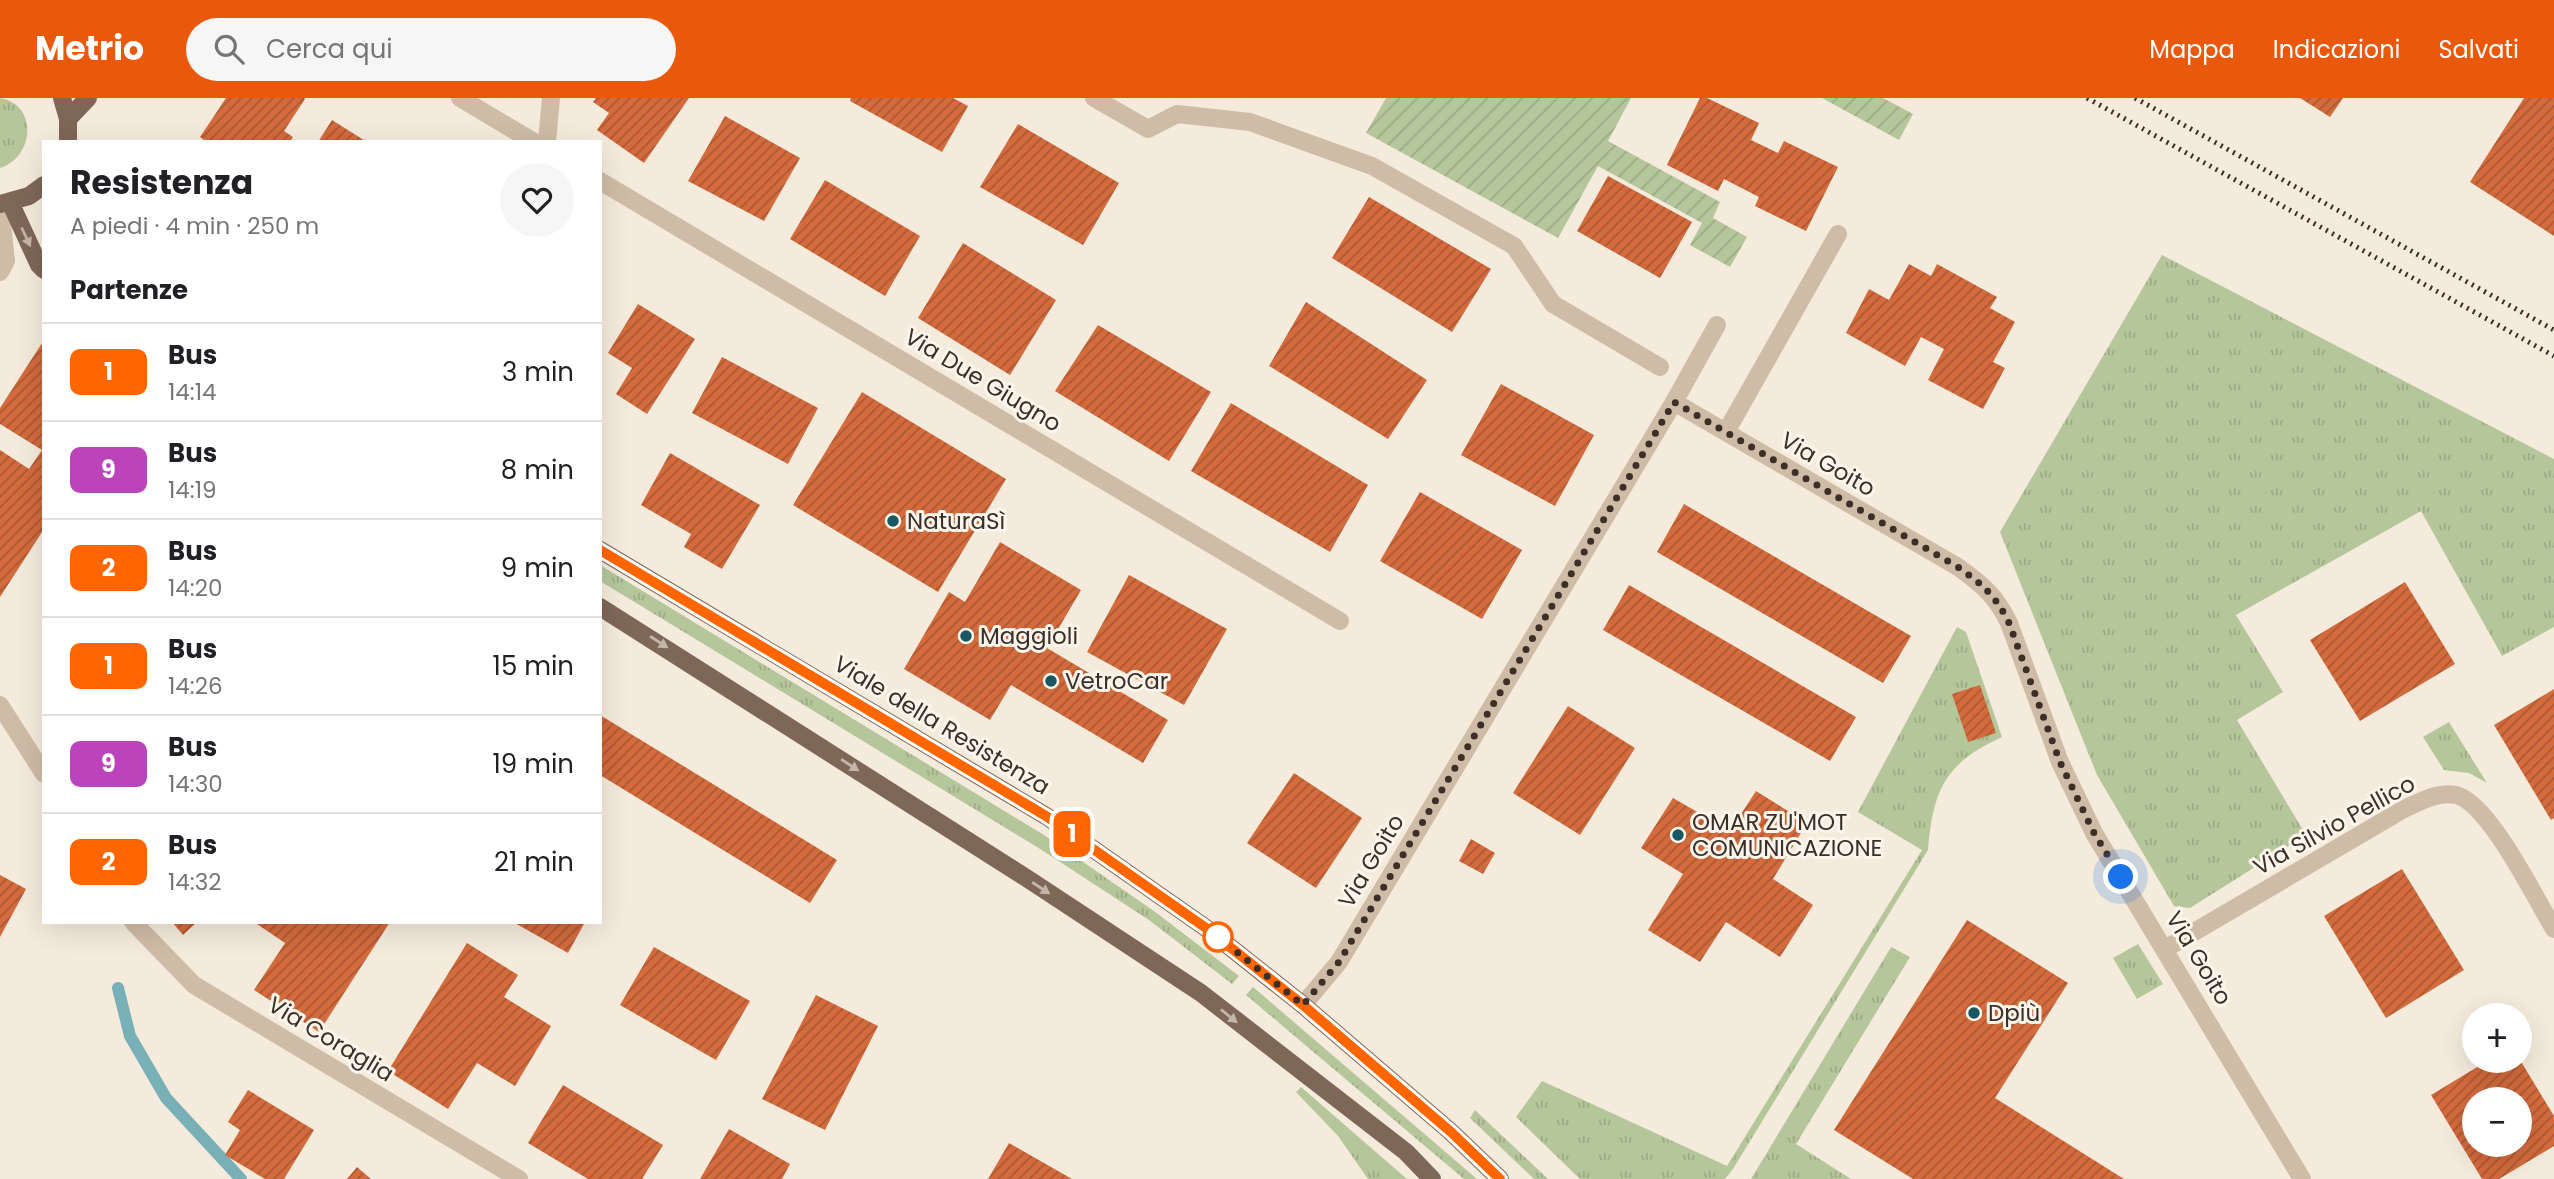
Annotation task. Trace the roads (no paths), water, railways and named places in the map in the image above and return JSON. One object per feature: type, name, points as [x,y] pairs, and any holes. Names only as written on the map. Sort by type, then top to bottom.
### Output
[{"type":"main road","points":[[62,98],[68,120],[68,140]]},
{"type":"main road","points":[[68,120],[88,98]]},
{"type":"main road","points":[[42,187],[29,196],[4,203],[42,268]]},
{"type":"main road","name":"Viale della Resistenza","points":[[602,551],[1046,816],[1206,928],[1303,1005],[1451,1132],[1500,1179]]},
{"type":"main road","points":[[602,608],[1201,993],[1406,1152],[1432,1179]]},
{"type":"street","points":[[460,98],[531,140]]},
{"type":"street","points":[[547,140],[551,98]]},
{"type":"street","points":[[1094,98],[1148,129],[1177,114],[1250,122],[1372,166],[1514,246],[1553,304],[1660,367]]},
{"type":"street","name":"Via Due Giugno","points":[[602,182],[1340,621]]},
{"type":"street","points":[[0,272],[6,261],[4,203]]},
{"type":"street","points":[[1726,432],[1838,234]]},
{"type":"street","points":[[1674,402],[1717,325]]},
{"type":"street","name":"Via Goito","points":[[1303,1005],[1339,962],[1674,402],[1958,567],[1984,586],[2000,604],[2060,762],[2094,833],[2302,1179]]},
{"type":"street","points":[[0,705],[42,771]]},
{"type":"street","name":"Via Silvio Pellico","points":[[2165,949],[2404,809],[2441,794],[2454,794],[2468,800],[2489,821],[2554,929]]},
{"type":"street","name":"Via Coraglia","points":[[135,924],[194,985],[513,1177]]},
{"type":"waterway","points":[[118,988],[130,1036],[166,1098],[241,1179]]},
{"type":"railway","points":[[2087,98],[2554,356]]},
{"type":"railway","points":[[2135,98],[2554,330]]},
{"type":"place","name":"NaturaSì","points":[[893,521]]},
{"type":"place","name":"Maggioli","points":[[966,636]]},
{"type":"place","name":"VetroCar","points":[[1051,681]]},
{"type":"place","name":"OMAR ZU'MOT COMUNICAZIONE","points":[[1678,835]]},
{"type":"place","name":"Dpiù","points":[[1974,1013]]}]
